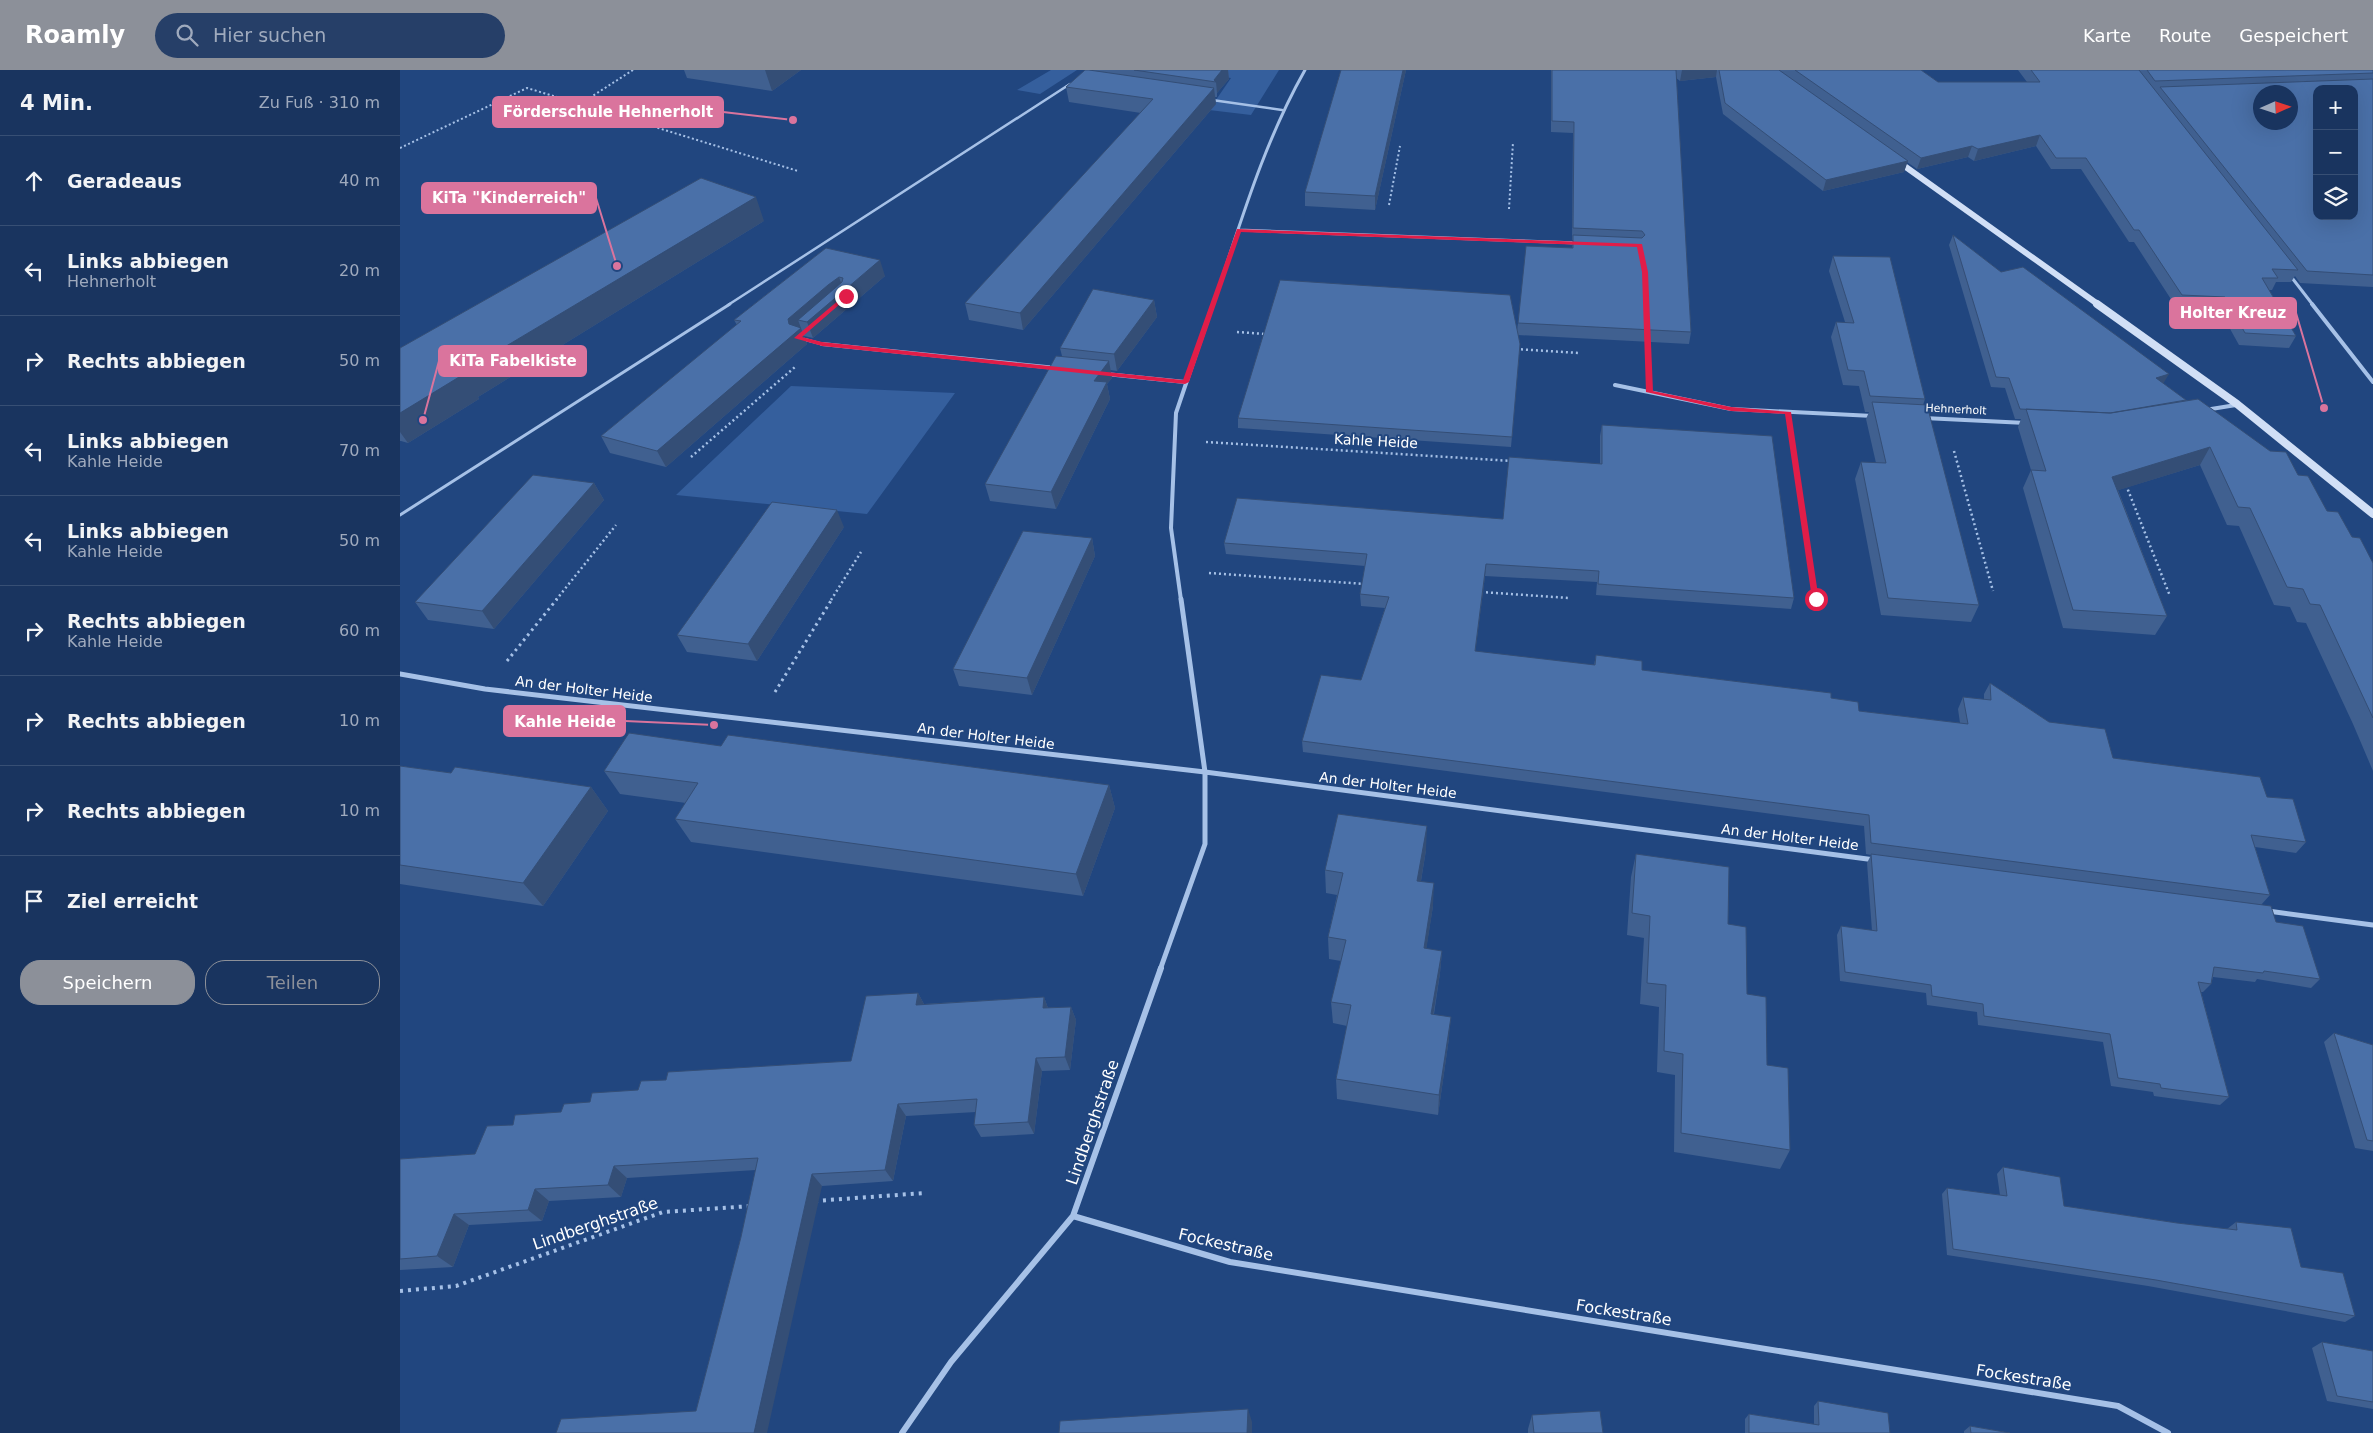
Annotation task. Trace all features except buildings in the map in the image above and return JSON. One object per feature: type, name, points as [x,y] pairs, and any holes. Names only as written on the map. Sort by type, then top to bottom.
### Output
[{"type":"street","points":[[1205,772],[1171,528],[1176,413],[1251,192],[1282,110],[1305,70]]},
{"type":"street","points":[[1891,156],[2237,404],[2373,514]]},
{"type":"street","points":[[1239,230],[1583,243]]},
{"type":"street","points":[[2284,268],[2373,382]]},
{"type":"street","points":[[822,344],[1057,368]]},
{"type":"street","points":[[1096,373],[1185,382]]},
{"type":"street","points":[[1615,385],[1731,409],[1876,416]]},
{"type":"street","points":[[2198,411],[2237,404]]},
{"type":"street","name":"Hehnerholt","points":[[1916,418],[2033,424]]},
{"type":"street","name":"An der Holter Heide","points":[[400,674],[485,689],[1205,772],[1884,861]]},
{"type":"street","name":"Lindberghstraße","points":[[902,1433],[951,1362],[1073,1216],[1205,844],[1205,772]]},
{"type":"street","points":[[2266,911],[2373,925]]},
{"type":"street","name":"Fockestraße","points":[[1073,1216],[1230,1262],[2118,1406],[2168,1433]]},
{"type":"lane","points":[[400,515],[931,176],[1076,80]]},
{"type":"lane","points":[[1204,98],[1282,110]]},
{"type":"lane","points":[[804,332],[797,338],[822,344]]},
{"type":"path","points":[[580,104],[633,70]]},
{"type":"path","points":[[400,148],[527,88],[798,171]]},
{"type":"path","points":[[1508,240],[1513,142]]},
{"type":"path","points":[[1384,235],[1400,146]]},
{"type":"path","points":[[1204,330],[1273,334]]},
{"type":"path","points":[[1648,336],[1650,392]]},
{"type":"path","points":[[691,457],[822,344]]},
{"type":"path","points":[[1510,349],[1579,353]]},
{"type":"path","points":[[1788,412],[1816,599]]},
{"type":"path","points":[[1945,419],[1993,591]]},
{"type":"path","name":"Kahle Heide","points":[[1175,440],[1517,461]]},
{"type":"path","points":[[2124,480],[2170,596]]},
{"type":"path","points":[[485,689],[616,525]]},
{"type":"path","points":[[757,720],[861,552]]},
{"type":"path","points":[[1176,571],[1373,584]]},
{"type":"path","points":[[1471,591],[1569,598]]},
{"type":"path","points":[[808,1202],[924,1193]]},
{"type":"path","name":"Lindberghstraße","points":[[400,1291],[456,1286],[663,1212],[760,1205]]},
{"type":"shaded area","points":[[1051,70],[1077,70],[1040,94],[1017,90]]},
{"type":"shaded area","points":[[1170,70],[1279,70],[1251,115],[1209,110],[1231,78]]},
{"type":"shaded area","points":[[791,386],[955,393],[867,514],[676,495]]},
{"type":"place","name":"Förderschule Hehnerholt","points":[[793,120]]},
{"type":"place","name":"KiTa \"Kinderreich\"","points":[[617,266]]},
{"type":"place","name":"Holter Kreuz","points":[[2324,408]]},
{"type":"place","name":"KiTa Fabelkiste","points":[[423,420]]},
{"type":"place","name":"Kahle Heide","points":[[714,725]]},
{"type":"route","points":[[846,296],[797,338],[822,344],[1185,382],[1239,230],[1640,246],[1645,272],[1650,392],[1731,409],[1788,412],[1816,599]]}]
